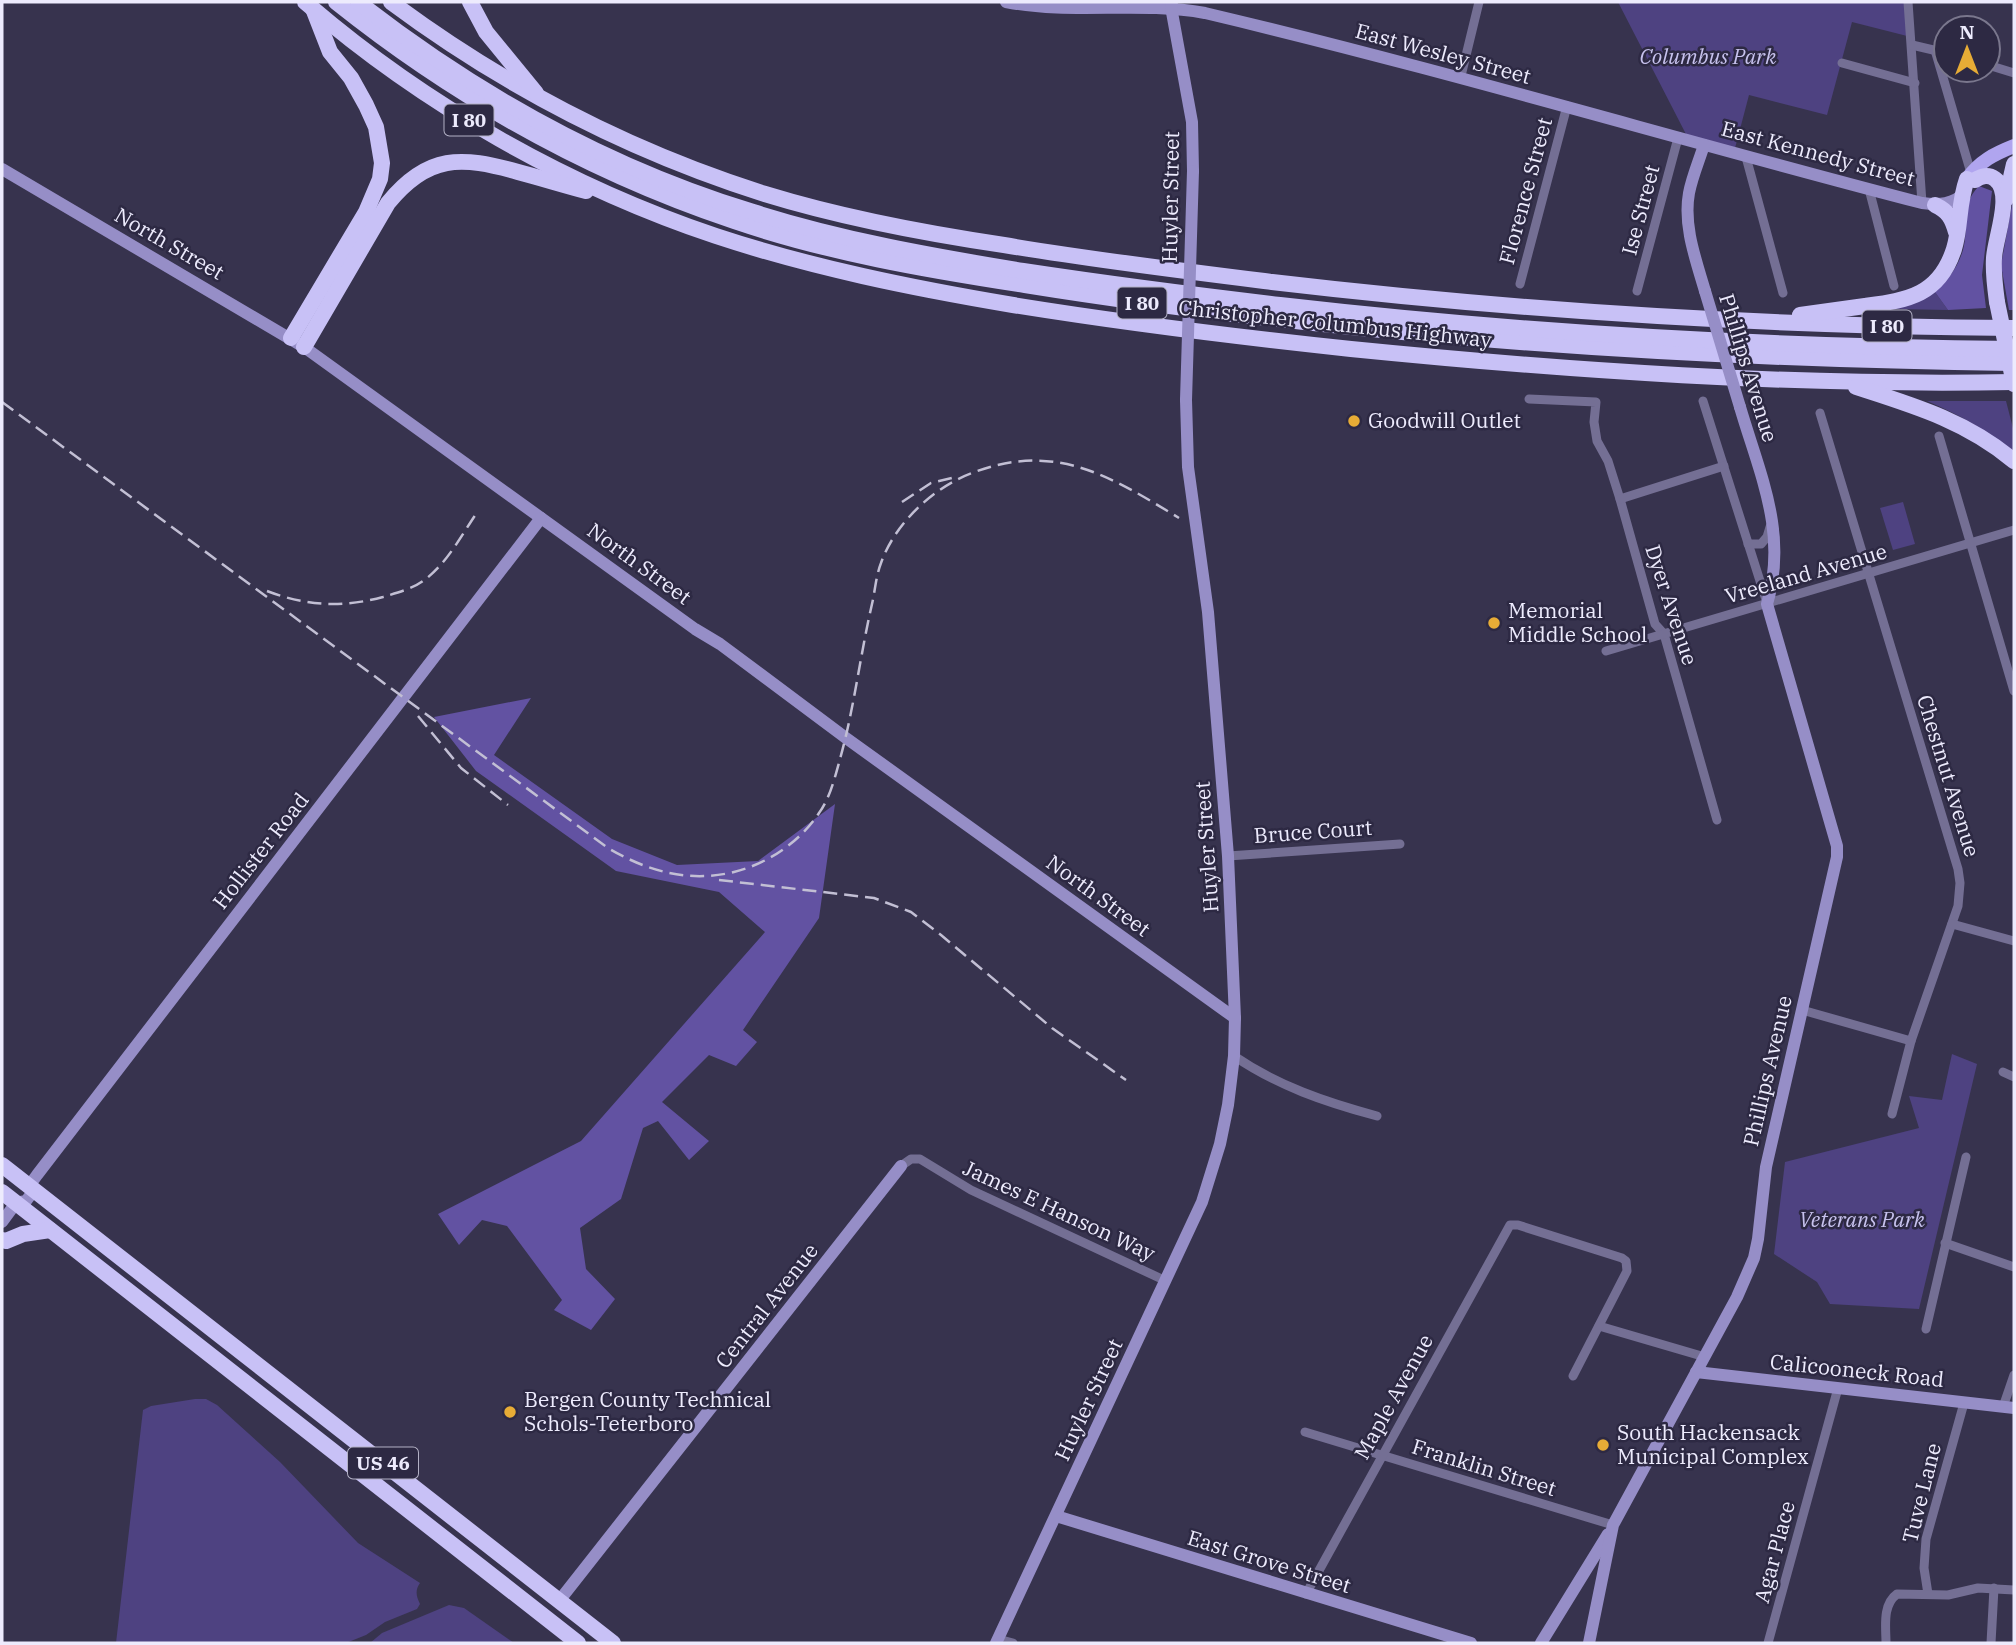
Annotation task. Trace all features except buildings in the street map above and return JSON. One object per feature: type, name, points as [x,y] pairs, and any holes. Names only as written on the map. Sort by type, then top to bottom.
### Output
[{"type":"highway","name":"Christopher Columbus Highway","points":[[335,2],[414,61],[474,100],[600,168],[732,221],[870,258],[1105,298],[1402,333],[1715,355],[2014,363]]},
{"type":"highway","name":"Christopher Columbus Highway","points":[[358,2],[461,76],[585,146],[650,175],[738,208],[887,247],[1121,285],[1438,322],[1734,342],[2014,349]]},
{"type":"highway","name":"Christopher Columbus Highway","points":[[391,2],[449,44],[542,100],[635,146],[733,184],[835,213],[927,232],[1164,269],[1305,286],[1572,310],[1759,321],[2014,328]]},
{"type":"highway","points":[[470,2],[486,32],[542,100]]},
{"type":"highway","name":"Christopher Columbus Highway","points":[[309,5],[381,61],[480,126],[565,173],[639,207],[725,239],[834,270],[924,289],[1101,318],[1258,339],[1475,361],[1683,375],[1839,381],[2014,383]]},
{"type":"highway","points":[[298,342],[366,212],[380,179],[382,163],[376,127],[351,78],[330,52],[309,5]]},
{"type":"highway","points":[[298,342],[388,204],[401,188],[430,168],[469,160],[639,207]]},
{"type":"highway","points":[[2014,164],[1994,258],[1997,302],[2014,383]]},
{"type":"highway","points":[[1759,321],[1903,301],[1935,283],[1945,270],[1954,250],[1960,198],[1971,178],[1986,176],[1999,182],[2004,191],[2003,210]]},
{"type":"highway","points":[[1929,204],[1945,210],[1953,219],[1957,235]]},
{"type":"highway","points":[[1839,381],[1951,420],[1977,433],[2014,461]]},
{"type":"highway","name":"US 46","points":[[2,1165],[613,1643]]},
{"type":"highway","points":[[2,1172],[3,1180],[12,1191],[16,1203],[45,1213],[120,1271],[152,1284]]},
{"type":"highway","name":"US 46","points":[[2,1192],[578,1643]]},
{"type":"highway","points":[[2,1240],[50,1230]]},
{"type":"main road","name":"East Kennedy Street","points":[[1971,178],[1977,165],[1994,153],[2014,146]]},
{"type":"street","name":"East Wesley Street","points":[[1006,2],[1053,8],[1172,4],[1461,76],[1704,145]]},
{"type":"street","points":[[1461,76],[1479,2]]},
{"type":"street","points":[[1909,2],[1914,83],[1929,204]]},
{"type":"street","name":"Huyler Street","points":[[997,1641],[1201,1204],[1212,1173],[1228,1105],[1234,1056],[1235,1018],[1228,856],[1208,612],[1188,467],[1186,400],[1192,122],[1172,4]]},
{"type":"street","points":[[1912,46],[1932,49]]},
{"type":"street","points":[[1842,63],[1914,83]]},
{"type":"street","points":[[1945,84],[1971,178]]},
{"type":"street","name":"Florence Street","points":[[1520,284],[1567,106]]},
{"type":"street","name":"Ise Street","points":[[1637,291],[1678,138]]},
{"type":"street","name":"East Kennedy Street","points":[[1704,145],[1929,204],[1948,203],[1960,198]]},
{"type":"street","name":"Phillips Avenue","points":[[1704,145],[1689,193],[1688,211],[1694,254],[1772,515],[1776,567],[1767,604]]},
{"type":"street","name":"East Kennedy Street","points":[[1929,204],[1992,164],[2014,154]]},
{"type":"street","points":[[1746,157],[1783,293]]},
{"type":"street","name":"North Street","points":[[2,169],[298,342],[1235,1018]]},
{"type":"street","points":[[1869,189],[1894,286]]},
{"type":"street","name":"Dyer Avenue","points":[[1529,399],[1596,402],[1595,432],[1599,447],[1608,461],[1655,624],[1664,634],[1717,820]]},
{"type":"street","name":"Phillips Avenue","points":[[1541,1643],[1613,1525],[1741,1289],[1754,1258],[1766,1167],[1835,871],[1837,846],[1767,604],[1703,401]]},
{"type":"street","name":"Chestnut Avenue","points":[[1820,414],[1958,869],[1959,896],[1952,924],[1911,1041],[1892,1114]]},
{"type":"street","points":[[1939,436],[2014,691]]},
{"type":"street","points":[[1620,499],[1724,466]]},
{"type":"street","points":[[1748,544],[1761,544],[1767,537],[1772,515]]},
{"type":"street","name":"Hollister Road","points":[[16,1203],[26,1201],[32,1193],[29,1186],[541,518]]},
{"type":"street","name":"Vreeland Avenue","points":[[1606,651],[2014,530]]},
{"type":"street","name":"Bruce Court","points":[[1228,856],[1400,844]]},
{"type":"street","points":[[1952,924],[2014,941]]},
{"type":"street","points":[[1802,1010],[1911,1041]]},
{"type":"street","points":[[1234,1056],[1275,1082],[1296,1091],[1377,1116]]},
{"type":"street","points":[[2003,1072],[2014,1077]]},
{"type":"street","points":[[1926,1329],[1966,1157]]},
{"type":"street","name":"James E Hanson Way","points":[[901,1166],[911,1159],[920,1159],[953,1181],[1167,1281]]},
{"type":"street","name":"Central Avenue","points":[[559,1601],[901,1166]]},
{"type":"street","points":[[2,1222],[16,1203]]},
{"type":"street","name":"Maple Avenue","points":[[1306,1594],[1510,1225],[1518,1224],[1622,1258],[1628,1266],[1626,1273],[1599,1326]]},
{"type":"street","points":[[1945,1243],[2014,1267]]},
{"type":"street","points":[[1573,1376],[1599,1326],[1704,1357]]},
{"type":"street","name":"Calicooneck Road","points":[[1696,1372],[2008,1407]]},
{"type":"street","points":[[2008,1407],[2014,1375]]},
{"type":"street","name":"Agar Place","points":[[1768,1643],[1838,1388]]},
{"type":"street","name":"Tuve Lane","points":[[1928,1594],[1924,1567],[1926,1539],[1964,1402]]},
{"type":"street","name":"Franklin Street","points":[[1305,1432],[1613,1525]]},
{"type":"street","name":"East Grove Street","points":[[1056,1516],[1471,1643]]},
{"type":"street","name":"Phillips Avenue","points":[[1589,1643],[1613,1525]]},
{"type":"street","points":[[1886,1643],[1887,1608],[1892,1598],[1903,1592],[1948,1595],[1978,1588],[2014,1590]]},
{"type":"street","points":[[1991,1643],[1994,1588]]},
{"type":"street","points":[[997,1641],[1013,1643]]},
{"type":"green space","name":"Columbus Park","points":[[1618,2],[1908,2],[1911,37],[1852,22],[1827,115],[1749,95],[1734,152],[1689,140]]},
{"type":"green space","points":[[1935,292],[1948,310],[1896,309]]},
{"type":"green space","points":[[1927,401],[2006,401],[2014,432],[2014,454],[1973,424]]},
{"type":"green space","points":[[1903,502],[1915,544],[1893,550],[1880,508]]},
{"type":"green space","name":"Veterans Park","points":[[1952,1054],[1977,1064],[1919,1309],[1830,1304],[1817,1282],[1774,1254],[1785,1162],[1919,1128],[1909,1096],[1942,1100]]},
{"type":"green space","points":[[206,1399],[217,1405],[280,1462],[358,1543],[420,1583],[417,1593],[420,1604],[417,1609],[346,1643],[116,1643],[143,1410],[151,1406]]},
{"type":"green space","points":[[449,1605],[464,1608],[514,1643],[370,1643],[382,1633]]},
{"type":"shaded area","points":[[1979,186],[1992,191],[1982,275],[1986,308],[1948,310],[1935,292],[1952,273],[1961,256],[1967,209]]},
{"type":"shaded area","points":[[2014,194],[2014,310],[2009,310],[2001,265]]},
{"type":"shaded area","points":[[531,698],[494,755],[612,839],[677,865],[758,861],[835,804],[819,918],[743,1030],[757,1042],[736,1066],[709,1055],[662,1102],[709,1141],[689,1160],[658,1121],[643,1128],[621,1199],[580,1228],[586,1269],[615,1299],[591,1330],[554,1310],[562,1300],[507,1226],[482,1220],[459,1245],[438,1214],[581,1141],[765,932],[719,892],[616,871],[476,771],[434,717]]},
{"type":"railway","points":[[2,402],[608,848],[653,869],[684,875],[717,875],[759,863],[792,842],[811,824],[823,807],[832,787],[845,740],[881,563],[896,534],[917,508],[930,497],[958,479],[1002,464],[1056,462],[1105,477],[1179,518]]},
{"type":"railway","points":[[902,502],[931,483],[952,478]]},
{"type":"railway","points":[[267,591],[296,600],[339,604],[368,601],[404,590],[423,581],[439,567],[476,514]]},
{"type":"railway","points":[[418,716],[461,768],[508,805]]},
{"type":"railway","points":[[719,880],[874,898],[911,912],[1052,1028],[1126,1080]]},
{"type":"place","name":"Goodwill Outlet","points":[[1354,421]]},
{"type":"place","name":"Memorial Middle School","points":[[1494,623]]},
{"type":"place","name":"Bergen County Technical Schols-Teterboro","points":[[510,1412]]},
{"type":"place","name":"South Hackensack Municipal Complex","points":[[1603,1445]]}]
